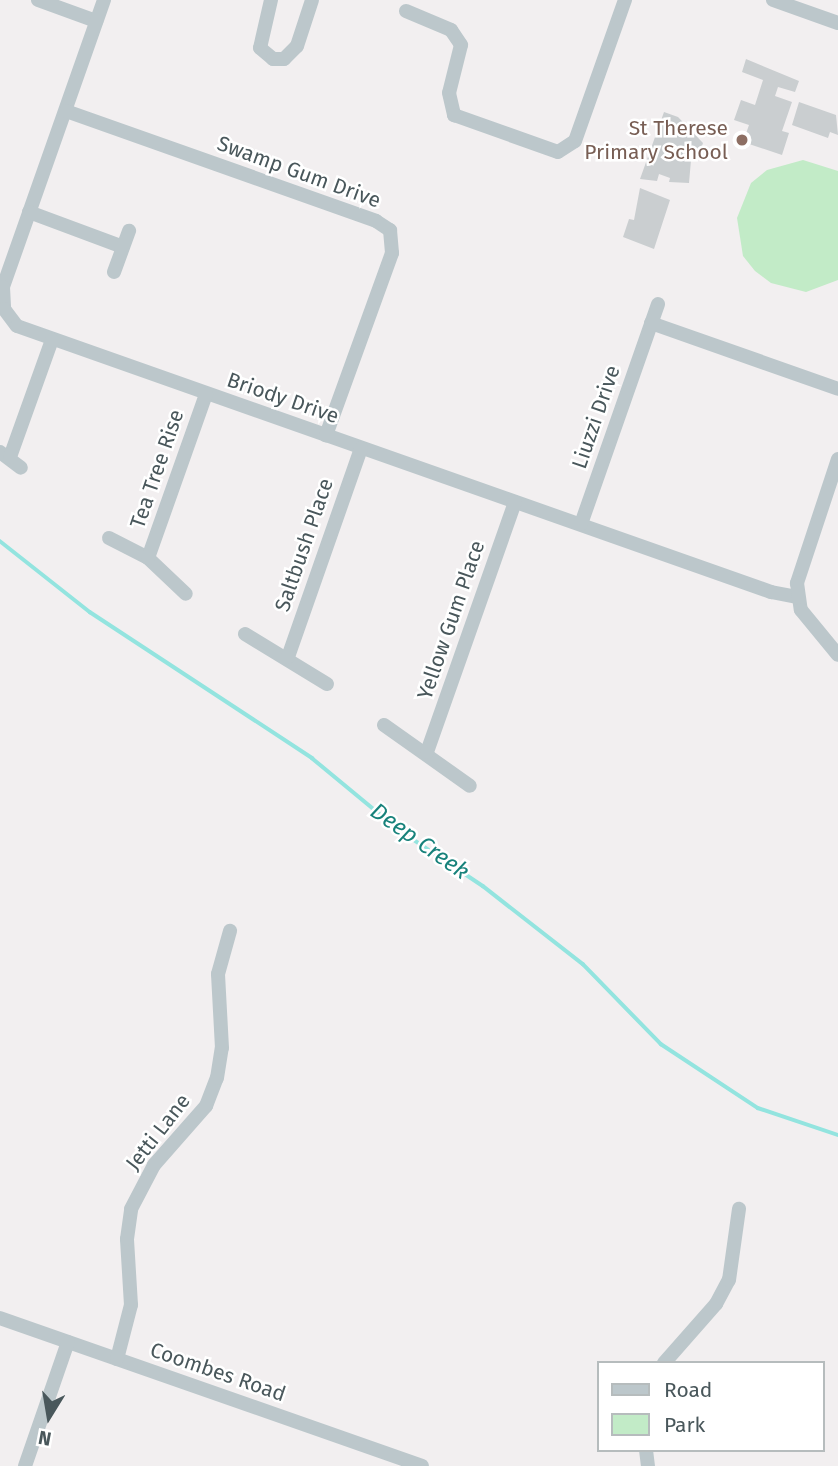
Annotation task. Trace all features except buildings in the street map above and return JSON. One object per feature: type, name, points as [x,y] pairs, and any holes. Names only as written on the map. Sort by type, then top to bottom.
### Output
[{"type":"street","points":[[38,0],[96,21]]},
{"type":"street","name":"Briody Drive","points":[[104,0],[0,297],[18,326],[515,502],[797,597]]},
{"type":"street","points":[[271,0],[260,48],[274,59],[284,59],[297,46],[312,0]]},
{"type":"street","points":[[406,11],[451,30],[461,45],[449,93],[454,115],[558,152],[575,141],[625,0]]},
{"type":"street","points":[[773,0],[838,23]]},
{"type":"street","name":"Swamp Gum Drive","points":[[66,111],[363,217],[390,230],[393,253],[326,435]]},
{"type":"street","points":[[29,212],[123,247]]},
{"type":"street","points":[[114,272],[129,231]]},
{"type":"street","name":"Liuzzi Drive","points":[[581,524],[658,304]]},
{"type":"street","points":[[651,323],[838,388]]},
{"type":"street","points":[[21,468],[5,454],[52,340]]},
{"type":"street","name":"Tea Tree Rise","points":[[148,558],[206,394]]},
{"type":"street","name":"Saltbush Place","points":[[288,657],[361,448]]},
{"type":"street","points":[[838,459],[799,569],[797,597],[807,621],[838,655]]},
{"type":"street","name":"Yellow Gum Place","points":[[427,752],[515,502]]},
{"type":"street","name":"Tea Tree Rise","points":[[109,538],[148,558],[186,594]]},
{"type":"street","points":[[245,634],[288,657],[327,684]]},
{"type":"street","points":[[384,725],[427,752],[470,786]]},
{"type":"street","name":"Jetti Lane","points":[[117,1359],[131,1305],[127,1240],[131,1209],[154,1165],[206,1106],[219,1071],[222,1048],[218,974],[230,931]]},
{"type":"street","points":[[666,1361],[712,1310],[729,1280],[739,1209]]},
{"type":"street","name":"Coombes Road","points":[[0,1318],[422,1466]]},
{"type":"street","points":[[25,1466],[68,1342]]},
{"type":"green space","points":[[803,160],[838,171],[838,280],[806,292],[771,283],[755,271],[743,256],[737,218],[751,183],[767,170]]},
{"type":"waterway","name":"Deep Creek","points":[[0,541],[90,612],[312,758],[399,830],[483,886],[583,964],[661,1044],[758,1108],[838,1135]]},
{"type":"place","name":"St Therese Primary School","points":[[742,140]]}]
